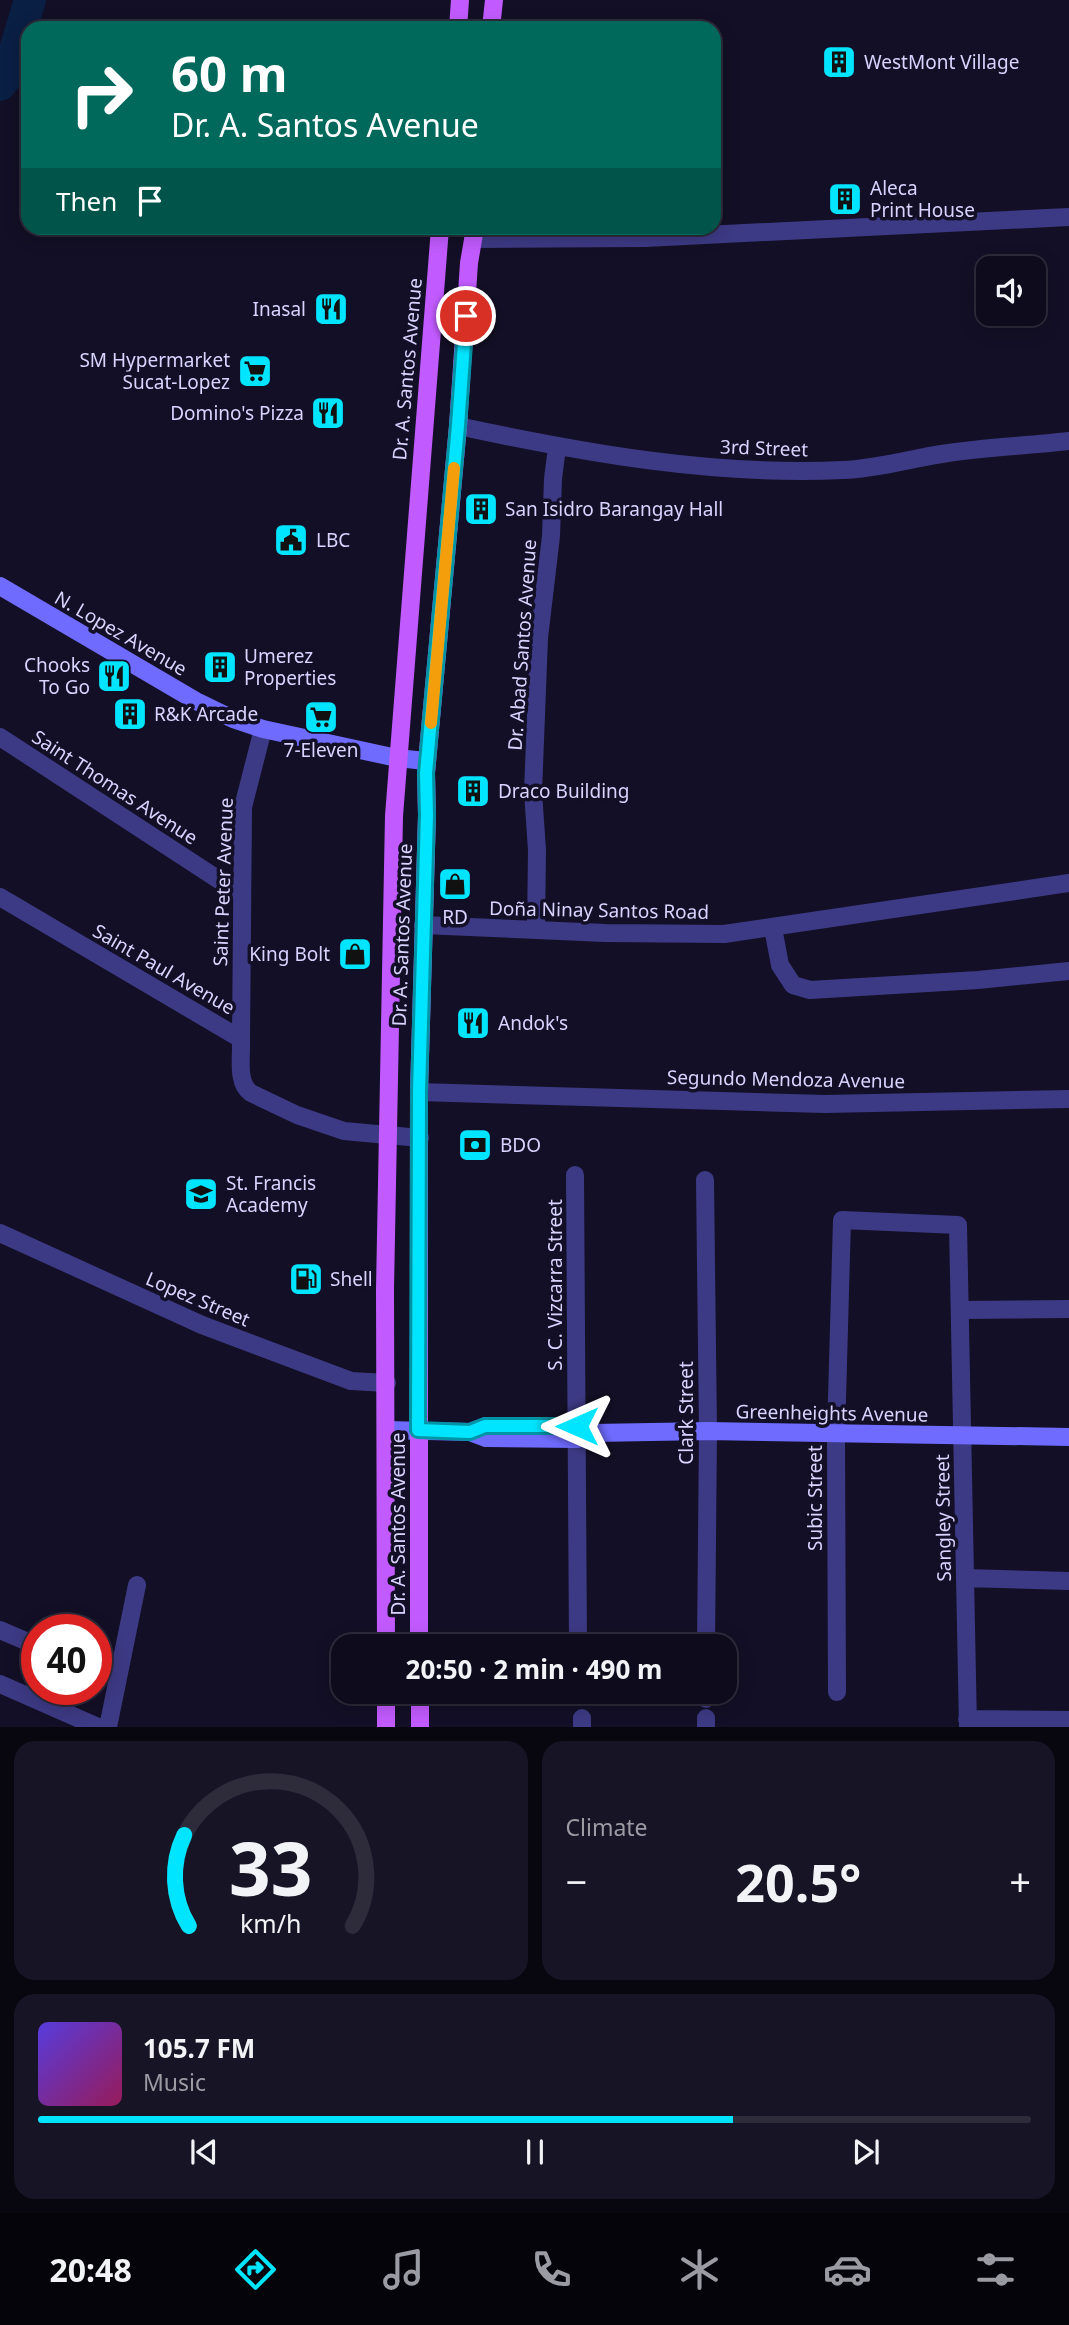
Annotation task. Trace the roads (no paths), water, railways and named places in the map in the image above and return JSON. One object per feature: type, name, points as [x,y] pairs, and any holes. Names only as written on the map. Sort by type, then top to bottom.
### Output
[{"type":"main road","points":[[458,21],[460,0]]},
{"type":"main road","points":[[492,21],[494,0]]},
{"type":"main road","name":"Dr. A. Santos Avenue","points":[[386,1634],[387,1137],[397,758],[439,235]]},
{"type":"main road","name":"Dr. A. Santos Avenue","points":[[419,1634],[419,1092],[426,761],[458,426],[469,263],[475,235]]},
{"type":"main road","points":[[436,260],[469,263]]},
{"type":"main road","points":[[386,1704],[386,1727]]},
{"type":"main road","points":[[419,1704],[420,1727]]},
{"type":"street","points":[[721,234],[1069,217]]},
{"type":"street","points":[[543,235],[645,238],[706,235]]},
{"type":"street","name":"3rd Street","points":[[458,426],[557,447],[652,462],[745,470],[845,470],[946,453],[1069,442]]},
{"type":"street","name":"Dr. Abad Santos Avenue","points":[[536,930],[537,849],[533,792],[539,638],[551,536],[557,447]]},
{"type":"street","name":"N. Lopez Avenue","points":[[0,586],[196,701],[233,719],[263,729],[397,758],[426,761]]},
{"type":"street","name":"Saint Peter Avenue","points":[[242,1038],[243,807],[263,729]]},
{"type":"street","name":"Saint Thomas Avenue","points":[[0,737],[242,895]]},
{"type":"street","name":"Doña Ninay Santos Road","points":[[423,925],[605,933],[724,934],[1069,883]]},
{"type":"street","name":"Saint Paul Avenue","points":[[0,897],[242,1038],[242,1082],[245,1089],[251,1093],[320,1124],[344,1131],[387,1137]]},
{"type":"street","points":[[773,928],[780,965],[793,985],[810,990],[978,980],[1069,971]]},
{"type":"street","name":"Segundo Mendoza Avenue","points":[[419,1092],[825,1104],[1069,1099]]},
{"type":"street","points":[[387,1137],[420,1138]]},
{"type":"street","name":"S. C. Vizcarra Street","points":[[575,1175],[583,1432],[578,1634]]},
{"type":"street","name":"Clark Street","points":[[705,1180],[708,1431],[706,1634]]},
{"type":"street","name":"Subic Street","points":[[837,1692],[836,1435],[842,1220],[958,1225]]},
{"type":"street","name":"Sangley Street","points":[[958,1225],[967,1723]]},
{"type":"street","name":"Lopez Street","points":[[0,1233],[202,1325],[351,1381],[387,1383]]},
{"type":"street","points":[[960,1310],[1069,1309]]},
{"type":"street","name":"Greenheights Avenue","points":[[386,1430],[470,1432],[485,1426],[583,1432],[708,1431],[1069,1437]]},
{"type":"street","points":[[965,1578],[1069,1581]]},
{"type":"street","points":[[107,1727],[137,1585]]},
{"type":"street","points":[[0,1630],[21,1639]]},
{"type":"street","points":[[0,1684],[98,1727]]},
{"type":"street","points":[[967,1723],[1069,1720]]},
{"type":"waterway","points":[[24,21],[30,0]]},
{"type":"waterway","points":[[0,85],[7,76],[21,30]]},
{"type":"place","name":"WestMont Village","points":[[839,62]]},
{"type":"place","name":"Aleca Print House","points":[[845,199]]},
{"type":"place","name":"Inasal","points":[[331,309]]},
{"type":"place","name":"SM Hypermarket Sucat-Lopez","points":[[255,371]]},
{"type":"place","name":"Domino's Pizza","points":[[328,413]]},
{"type":"place","name":"San Isidro Barangay Hall","points":[[481,509]]},
{"type":"place","name":"LBC","points":[[291,540]]},
{"type":"place","name":"Umerez Properties","points":[[220,667]]},
{"type":"place","name":"Chooks To Go","points":[[114,676]]},
{"type":"place","name":"R&K Arcade","points":[[130,714]]},
{"type":"place","name":"7-Eleven","points":[[321,717]]},
{"type":"place","name":"Draco Building","points":[[473,791]]},
{"type":"place","name":"RD","points":[[455,884]]},
{"type":"place","name":"King Bolt","points":[[355,954]]},
{"type":"place","name":"Andok's","points":[[473,1023]]},
{"type":"place","name":"BDO","points":[[475,1145]]},
{"type":"place","name":"St. Francis Academy","points":[[201,1194]]},
{"type":"place","name":"Shell","points":[[306,1279]]}]
